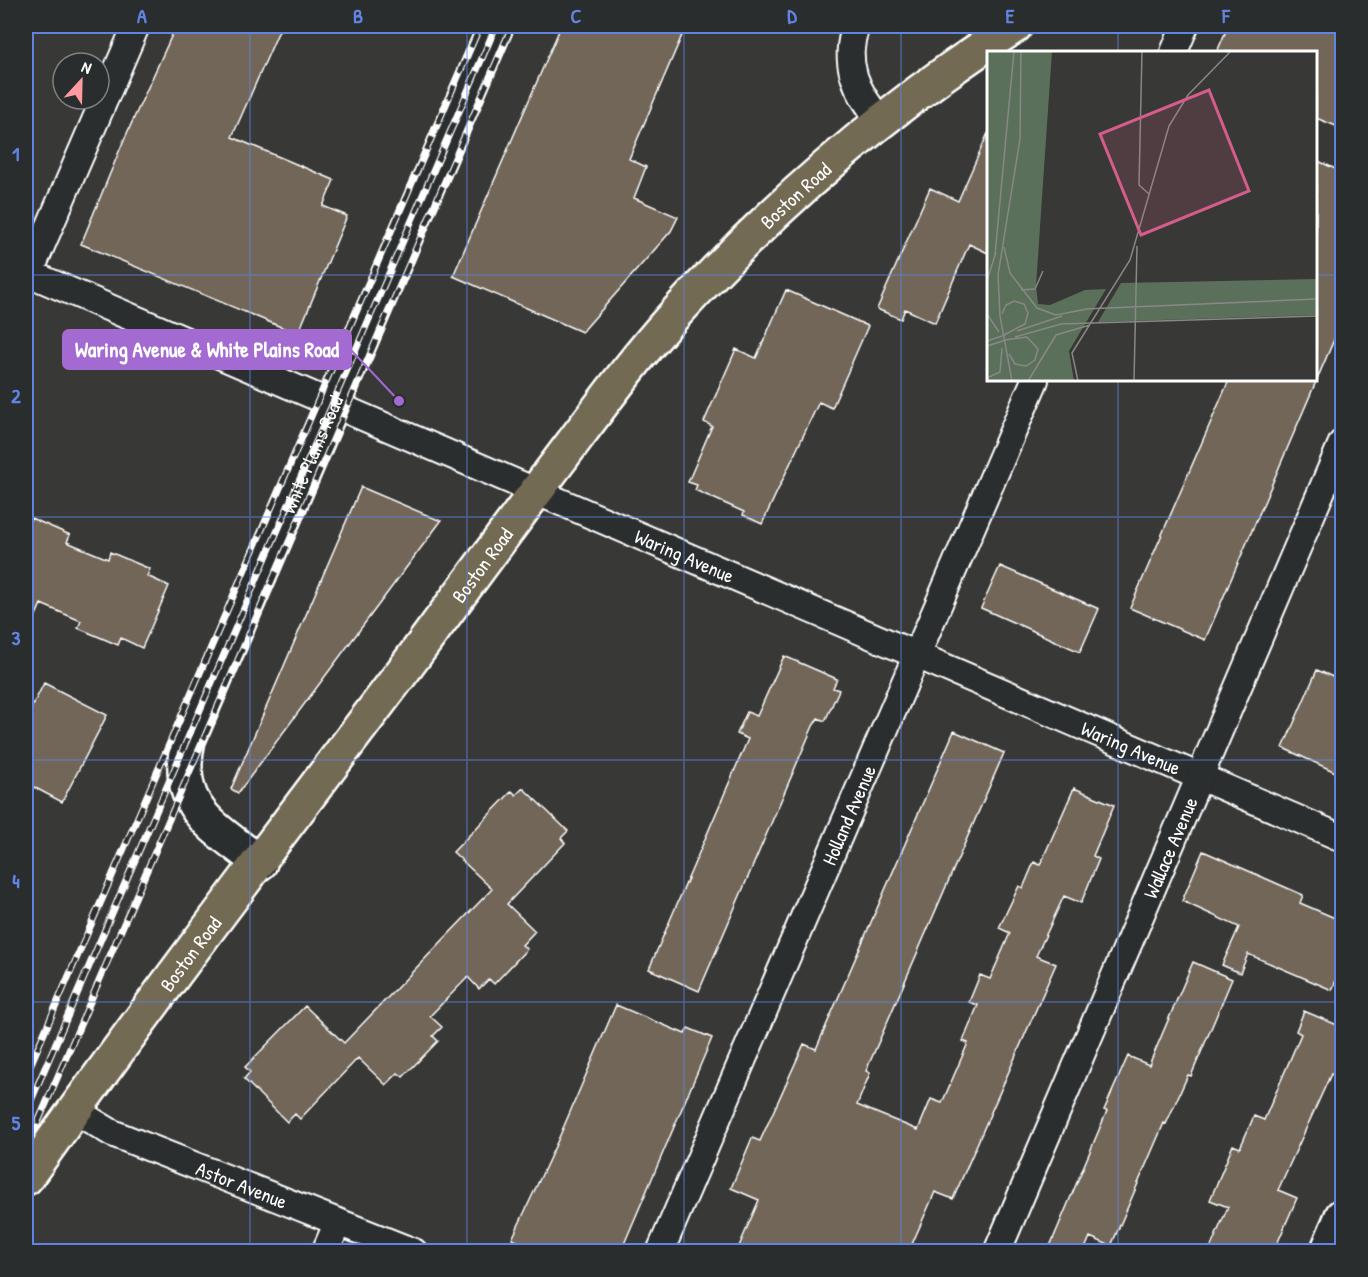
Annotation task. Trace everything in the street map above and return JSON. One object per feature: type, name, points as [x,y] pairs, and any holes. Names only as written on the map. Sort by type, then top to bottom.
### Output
[{"type":"main road","name":"White Plains Road","points":[[260,862],[218,829],[194,805],[185,785],[184,763],[196,717],[496,26]]},
{"type":"main road","name":"Boston Road","points":[[26,1178],[74,1110],[536,490],[676,313],[774,214],[881,122],[1015,26]]},
{"type":"main road","points":[[1327,1251],[1342,1216]]},
{"type":"street","points":[[27,275],[136,26]]},
{"type":"street","points":[[856,26],[850,48],[854,79],[863,97],[881,122]]},
{"type":"street","points":[[1174,51],[1185,26]]},
{"type":"street","name":"Waring Avenue","points":[[27,275],[536,490],[1342,838]]},
{"type":"street","name":"Holland Avenue","points":[[660,1251],[1035,381]]},
{"type":"street","name":"Wallace Avenue","points":[[997,1251],[1342,443]]},
{"type":"street","name":"Astor Avenue","points":[[74,1110],[112,1133],[414,1251]]},
{"type":"street","points":[[325,1251],[338,1222]]},
{"type":"building","points":[[176,26],[281,26],[232,137],[334,180],[323,206],[347,216],[298,334],[81,244],[123,142]]},
{"type":"building","points":[[561,26],[686,26],[629,159],[646,167],[634,198],[678,217],[671,231],[582,332],[453,276]]},
{"type":"building","points":[[1228,26],[1342,26],[1342,111],[1336,126],[1317,118],[1317,51],[1217,51]]},
{"type":"building","points":[[987,135],[987,253],[969,244],[935,323],[905,309],[901,319],[877,309],[930,188],[958,201]]},
{"type":"building","points":[[1317,160],[1342,172],[1342,321],[1317,379]]},
{"type":"building","points":[[786,290],[868,326],[832,408],[819,402],[762,524],[743,515],[744,512],[695,490],[697,485],[688,482],[712,426],[704,422],[736,349],[756,358]]},
{"type":"building","points":[[1229,381],[1316,381],[1205,640],[1130,608]]},
{"type":"building","points":[[361,487],[441,521],[238,793],[231,789]]},
{"type":"building","points":[[31,518],[70,535],[67,542],[108,559],[110,552],[150,569],[147,576],[169,586],[142,648],[121,638],[118,645],[78,628],[81,621],[41,604],[26,638],[26,529]]},
{"type":"building","points":[[1000,566],[1099,609],[1080,652],[981,608]]},
{"type":"building","points":[[784,656],[837,679],[833,688],[839,690],[825,721],[818,718],[813,726],[699,991],[649,969],[748,739],[737,734],[747,712],[757,716]]},
{"type":"building","points":[[1317,670],[1342,681],[1342,775],[1283,748]]},
{"type":"building","points":[[44,683],[107,715],[62,802],[26,783],[26,719]]},
{"type":"building","points":[[954,731],[1004,753],[866,1071],[870,1073],[857,1105],[918,1130],[931,1099],[942,1103],[968,1043],[963,1041],[978,1005],[969,1002],[980,975],[990,979],[1010,933],[999,928],[1019,886],[1023,888],[1034,862],[1040,865],[1074,788],[1114,805],[1093,856],[1099,859],[1081,903],[1064,896],[1036,956],[1056,964],[953,1199],[935,1192],[909,1251],[737,1251],[759,1200],[731,1188],[752,1138],[760,1141],[804,1044],[816,1049]]},
{"type":"building","points":[[523,788],[568,831],[561,838],[565,843],[507,904],[535,931],[522,945],[527,949],[494,984],[489,979],[479,989],[468,977],[430,1016],[442,1027],[433,1036],[438,1041],[403,1077],[398,1073],[386,1085],[358,1058],[300,1119],[295,1114],[287,1122],[244,1079],[250,1072],[245,1067],[305,1006],[344,1043],[492,889],[453,852],[512,791],[516,795]]},
{"type":"building","points":[[1203,851],[1303,895],[1300,903],[1342,921],[1342,966],[1332,990],[1248,954],[1240,973],[1222,965],[1239,927],[1182,901]]},
{"type":"building","points":[[1193,962],[1232,979],[1191,1076],[1188,1075],[1166,1124],[1164,1123],[1111,1246],[1090,1237],[1084,1251],[1048,1251],[1128,1056],[1149,1065]]},
{"type":"building","points":[[616,1005],[685,1034],[688,1028],[712,1038],[621,1251],[542,1251],[512,1239],[558,1140]]},
{"type":"building","points":[[1304,1011],[1342,1027],[1342,1078],[1331,1074],[1278,1190],[1297,1198],[1274,1251],[1209,1251],[1228,1207],[1210,1200],[1233,1145],[1240,1148],[1254,1116],[1264,1120],[1301,1034],[1296,1031]]},
{"type":"railway","points":[[26,1075],[480,26]]},
{"type":"railway","points":[[26,1112],[496,26]]},
{"type":"railway","points":[[26,1150],[512,26]]},
{"type":"place","name":"Waring Avenue & White Plains Road","points":[[399,401]]}]
